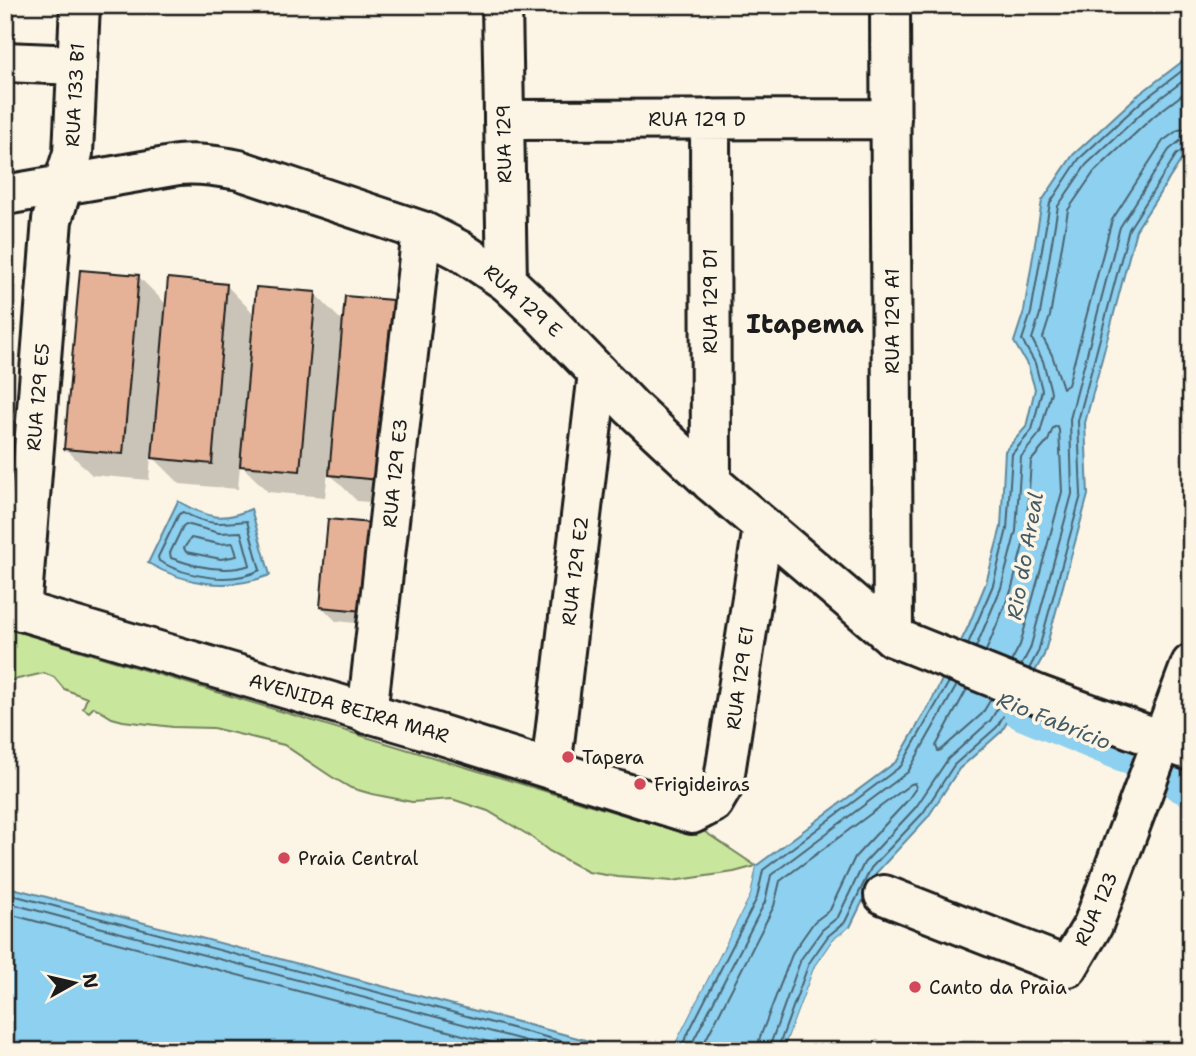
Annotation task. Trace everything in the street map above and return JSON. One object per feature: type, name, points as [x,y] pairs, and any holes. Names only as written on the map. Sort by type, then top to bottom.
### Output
[{"type":"street","name":"RUA 133 B1","points":[[65,185],[73,153],[80,5]]},
{"type":"street","name":"RUA 129","points":[[502,5],[507,282]]},
{"type":"street","name":"RUA 129 A1","points":[[890,5],[893,637]]},
{"type":"street","points":[[5,62],[77,65]]},
{"type":"street","name":"RUA 129 D1","points":[[710,119],[711,482]]},
{"type":"street","name":"RUA 129 D","points":[[504,120],[891,119]]},
{"type":"street","name":"RUA 129 E","points":[[5,195],[178,165],[219,166],[239,170],[422,231],[459,250],[507,282],[711,482],[893,637],[1038,695],[1177,746]]},
{"type":"street","name":"RUA 129 E5","points":[[13,609],[52,220],[65,185]]},
{"type":"street","name":"RUA 129 E3","points":[[367,714],[422,231]]},
{"type":"street","name":"RUA 129 E2","points":[[551,769],[598,373]]},
{"type":"street","name":"RUA 129 E1","points":[[691,814],[713,803],[723,786],[762,527]]},
{"type":"street","name":"AVENIDA BEIRA MAR","points":[[13,609],[551,769],[691,814]]},
{"type":"street","name":"RUA 123","points":[[884,895],[1068,967],[1093,925],[1177,746],[1191,664]]},
{"type":"green space","points":[[5,628],[647,822],[705,832],[756,866],[672,881],[588,872],[549,851],[530,836],[488,811],[452,799],[412,802],[372,794],[351,788],[284,745],[213,728],[173,727],[123,721],[94,707],[89,712],[83,708],[87,698],[64,689],[54,677],[44,673],[5,682]]},
{"type":"water","name":"Rio do Areal","points":[[1191,55],[1191,152],[1182,159],[1136,230],[1085,423],[1088,495],[1044,655],[1002,731],[959,769],[928,817],[877,872],[850,927],[833,940],[815,966],[783,1051],[671,1051],[750,895],[756,866],[897,761],[932,700],[986,583],[1001,527],[1005,451],[1026,427],[1035,389],[1028,366],[1014,342],[1024,311],[1042,201],[1073,155],[1137,96]]},
{"type":"water","points":[[178,501],[205,514],[222,517],[251,509],[270,575],[239,583],[208,583],[177,576],[148,563]]},
{"type":"water","points":[[5,886],[623,1050],[5,1051]]},
{"type":"pier","points":[[756,866],[750,895],[671,1051],[667,1051],[747,894],[752,869]]},
{"type":"pier","points":[[850,927],[850,932],[836,943],[818,968],[787,1051],[783,1051],[815,966],[833,940]]},
{"type":"building","points":[[80,270],[139,275],[123,454],[64,449]]},
{"type":"building","points":[[168,278],[227,284],[212,464],[152,458]]},
{"type":"building","points":[[256,287],[316,292],[300,471],[240,466]]},
{"type":"building","points":[[345,296],[404,301],[388,481],[329,475]]},
{"type":"building","points":[[328,519],[371,523],[363,611],[320,607]]},
{"type":"waterway","name":"Rio Fabrício","points":[[1025,708],[1132,752]]},
{"type":"waterway","name":"Rio Fabrício","points":[[1183,780],[1191,783]]},
{"type":"place","name":"Tapera","points":[[568,757]]},
{"type":"place","name":"Frigideiras","points":[[640,784]]},
{"type":"place","name":"Praia Central","points":[[284,858]]},
{"type":"place","name":"Canto da Praia","points":[[915,987]]},
{"type":"district","name":"Itapema","points":[[805,323]]}]
